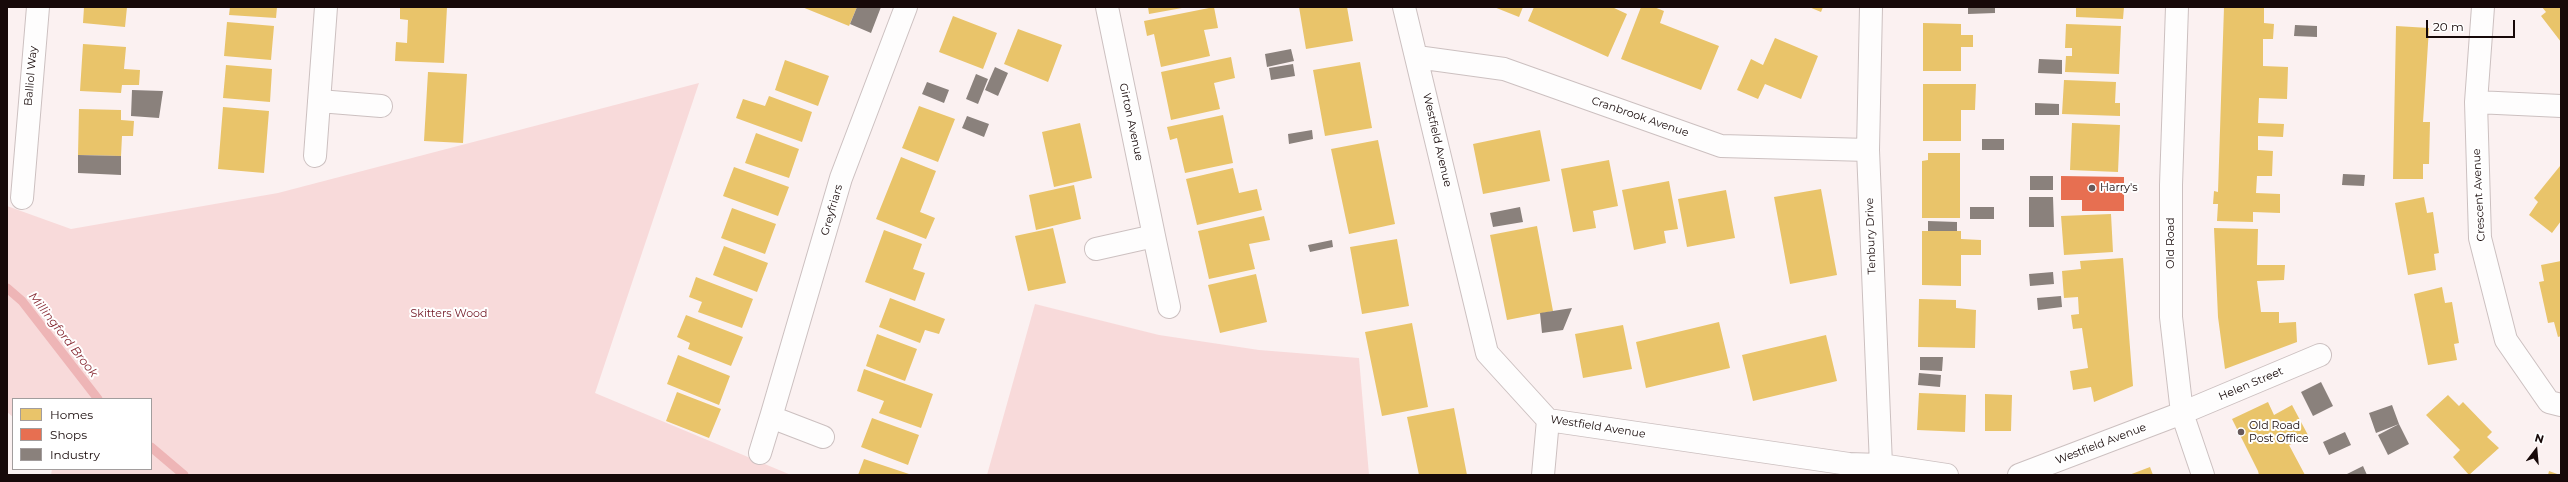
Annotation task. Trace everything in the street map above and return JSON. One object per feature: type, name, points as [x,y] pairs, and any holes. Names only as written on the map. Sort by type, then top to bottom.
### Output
[{"type":"street","name":"Balliol Way","points":[[22,198],[16,144],[38,7]]},
{"type":"street","points":[[315,156],[326,7]]},
{"type":"street","name":"Greyfriars","points":[[760,453],[841,178],[906,7]]},
{"type":"street","name":"Girton Avenue","points":[[1107,7],[1169,307]]},
{"type":"street","name":"Westfield Avenue","points":[[1404,7],[1487,353],[1548,420],[1850,470],[1881,465],[1947,475]]},
{"type":"street","name":"Tenbury Drive","points":[[1871,7],[1868,150],[1881,465]]},
{"type":"street","name":"Old Road","points":[[2177,7],[2171,185],[2171,317],[2182,413],[2203,475]]},
{"type":"street","name":"Crescent Avenue","points":[[2482,7],[2476,102],[2480,238],[2506,340],[2549,402],[2561,405]]},
{"type":"street","name":"Cranbrook Avenue","points":[[1417,57],[1504,69],[1721,146],[1868,150]]},
{"type":"street","points":[[319,101],[381,106]]},
{"type":"street","points":[[2476,102],[2561,106]]},
{"type":"street","points":[[1096,249],[1154,236]]},
{"type":"street","name":"Helen Street","points":[[2182,413],[2320,356]]},
{"type":"street","name":"Westfield Avenue","points":[[2019,475],[2182,413]]},
{"type":"street","points":[[771,417],[822,437]]},
{"type":"street","points":[[1543,475],[1548,420]]},
{"type":"green space","name":"Skitters Wood","points":[[699,83],[595,393],[791,475],[51,475],[52,470],[152,470],[152,398],[12,398],[12,416],[7,412],[7,206],[71,229],[278,193]]},
{"type":"green space","points":[[1035,304],[1159,335],[1259,350],[1359,358],[1369,475],[987,475]]},
{"type":"building: Homes","points":[[84,7],[127,7],[125,27],[83,23]]},
{"type":"building: Homes","points":[[230,7],[277,7],[276,18],[229,15]]},
{"type":"building: Homes","points":[[400,7],[447,7],[444,63],[395,61],[396,42],[407,43],[408,20],[400,19]]},
{"type":"building: Homes","points":[[802,7],[857,7],[849,26]]},
{"type":"building: Homes","points":[[1148,7],[1182,7],[1182,8],[1149,14]]},
{"type":"building: Homes","points":[[1214,7],[1218,28],[1204,30],[1210,56],[1161,67],[1154,34],[1147,36],[1144,21]]},
{"type":"building: Homes","points":[[1299,7],[1347,7],[1353,41],[1306,49]]},
{"type":"building: Homes","points":[[1494,7],[1523,7],[1519,17]]},
{"type":"building: Homes","points":[[1534,7],[1612,7],[1627,14],[1608,57],[1528,21]]},
{"type":"building: Homes","points":[[1641,7],[1654,7],[1664,11],[1660,23],[1719,46],[1701,90],[1621,59]]},
{"type":"building: Homes","points":[[1809,7],[1823,7],[1821,12]]},
{"type":"building: Homes","points":[[2076,7],[2124,7],[2123,19],[2076,17]]},
{"type":"building: Homes","points":[[2224,7],[2264,7],[2264,23],[2274,24],[2273,39],[2263,39],[2263,66],[2288,67],[2287,99],[2259,98],[2258,123],[2284,124],[2283,137],[2258,136],[2258,150],[2273,151],[2272,176],[2257,176],[2256,193],[2280,194],[2280,213],[2253,212],[2253,222],[2217,221],[2218,204],[2213,204],[2214,191],[2218,192]]},
{"type":"building: Homes","points":[[2542,7],[2561,7],[2561,42],[2541,16],[2546,12]]},
{"type":"building: Homes","points":[[953,16],[997,33],[983,69],[939,52]]},
{"type":"building: Homes","points":[[227,22],[274,26],[271,60],[224,56]]},
{"type":"building: Homes","points":[[1923,23],[1961,24],[1961,35],[1973,35],[1973,47],[1961,47],[1961,71],[1923,71]]},
{"type":"building: Homes","points":[[2066,24],[2121,26],[2119,74],[2065,72],[2066,56],[2072,56],[2072,48],[2065,48]]},
{"type":"building: Homes","points":[[2396,26],[2429,28],[2423,122],[2430,122],[2429,164],[2423,164],[2423,179],[2393,179]]},
{"type":"building: Homes","points":[[1018,29],[1062,45],[1048,82],[1004,64]]},
{"type":"building: Homes","points":[[1775,38],[1818,56],[1801,99],[1765,84],[1758,99],[1737,90],[1751,59],[1763,65]]},
{"type":"building: Homes","points":[[83,44],[126,47],[124,69],[140,70],[139,85],[122,85],[121,93],[80,91]]},
{"type":"building: Homes","points":[[1231,57],[1235,78],[1214,83],[1220,109],[1171,120],[1161,72]]},
{"type":"building: Homes","points":[[785,60],[829,76],[818,106],[775,90]]},
{"type":"building: Homes","points":[[1360,62],[1372,128],[1325,136],[1313,70]]},
{"type":"building: Homes","points":[[226,65],[272,69],[270,102],[223,98]]},
{"type":"building: Homes","points":[[428,72],[467,74],[463,143],[424,141]]},
{"type":"building: Homes","points":[[2064,80],[2116,82],[2115,103],[2120,103],[2120,116],[2062,114]]},
{"type":"building: Homes","points":[[1923,84],[1976,84],[1975,110],[1961,110],[1961,141],[1923,141]]},
{"type":"building: Homes","points":[[769,96],[812,112],[802,142],[736,118],[743,99],[765,106]]},
{"type":"building: Homes","points":[[919,106],[955,119],[938,162],[902,148]]},
{"type":"building: Homes","points":[[223,107],[269,111],[264,173],[218,169]]},
{"type":"building: Homes","points":[[79,109],[121,110],[121,120],[134,121],[133,136],[122,136],[121,156],[78,155]]},
{"type":"building: Homes","points":[[1223,115],[1233,163],[1185,173],[1177,138],[1170,140],[1167,127]]},
{"type":"building: Homes","points":[[1080,123],[1092,178],[1054,187],[1042,132]]},
{"type":"building: Homes","points":[[2072,123],[2120,125],[2118,172],[2070,170]]},
{"type":"building: Homes","points":[[1540,130],[1550,181],[1483,194],[1473,144]]},
{"type":"building: Homes","points":[[756,133],[799,149],[789,178],[745,163]]},
{"type":"building: Homes","points":[[1378,140],[1395,224],[1349,234],[1331,149]]},
{"type":"building: Homes","points":[[1928,153],[1960,153],[1960,218],[1922,218],[1922,161],[1928,160]]},
{"type":"building: Homes","points":[[901,157],[936,171],[920,212],[935,218],[926,239],[876,219]]},
{"type":"building: Homes","points":[[1609,160],[1618,206],[1593,211],[1596,228],[1573,232],[1561,169]]},
{"type":"building: Homes","points":[[2560,166],[2561,221],[2552,233],[2529,215],[2538,202],[2534,198]]},
{"type":"building: Homes","points":[[734,167],[789,187],[778,216],[723,196]]},
{"type":"building: Homes","points":[[1233,168],[1239,193],[1257,189],[1262,210],[1197,225],[1186,179]]},
{"type":"building: Homes","points":[[1669,181],[1678,229],[1664,231],[1666,243],[1634,250],[1622,190]]},
{"type":"building: Homes","points":[[1074,185],[1081,219],[1036,230],[1029,195]]},
{"type":"building: Homes","points":[[1821,189],[1837,275],[1790,284],[1774,197]]},
{"type":"building: Homes","points":[[1726,190],[1735,238],[1687,247],[1678,199]]},
{"type":"building: Homes","points":[[2424,197],[2427,213],[2433,212],[2439,253],[2434,254],[2436,270],[2408,275],[2395,203]]},
{"type":"building: Homes","points":[[732,208],[776,224],[765,254],[721,238]]},
{"type":"building: Homes","points":[[2111,214],[2113,252],[2064,255],[2061,216]]},
{"type":"building: Homes","points":[[1264,216],[1270,240],[1249,244],[1255,269],[1209,279],[1198,231]]},
{"type":"building: Homes","points":[[1537,226],[1553,311],[1507,320],[1490,235]]},
{"type":"building: Homes","points":[[1053,228],[1066,283],[1028,291],[1015,236]]},
{"type":"building: Homes","points":[[2214,228],[2258,229],[2257,265],[2285,265],[2284,280],[2257,281],[2261,312],[2279,312],[2279,323],[2296,322],[2297,342],[2225,369],[2218,317]]},
{"type":"building: Homes","points":[[884,230],[922,244],[913,269],[925,273],[915,301],[865,282]]},
{"type":"building: Homes","points":[[1922,231],[1961,231],[1961,239],[1981,240],[1981,255],[1961,255],[1961,286],[1922,285]]},
{"type":"building: Homes","points":[[1397,239],[1409,306],[1362,314],[1350,247]]},
{"type":"building: Homes","points":[[724,246],[768,263],[757,292],[713,275]]},
{"type":"building: Homes","points":[[2123,258],[2133,386],[2094,402],[2091,387],[2073,390],[2070,371],[2088,368],[2082,328],[2073,329],[2071,315],[2079,314],[2078,297],[2064,298],[2062,271],[2081,269],[2080,261]]},
{"type":"building: Homes","points":[[2561,261],[2561,336],[2558,337],[2554,322],[2548,323],[2539,282],[2544,281],[2541,265]]},
{"type":"building: Homes","points":[[1256,274],[1267,322],[1220,333],[1208,285]]},
{"type":"building: Homes","points":[[696,277],[753,299],[742,328],[698,312],[702,302],[689,297]]},
{"type":"building: Homes","points":[[2442,287],[2445,303],[2452,302],[2459,343],[2454,344],[2457,360],[2428,365],[2414,294]]},
{"type":"building: Homes","points":[[890,298],[945,319],[939,334],[925,330],[920,343],[879,327]]},
{"type":"building: Homes","points":[[1919,299],[1956,300],[1956,308],[1976,310],[1975,348],[1918,347]]},
{"type":"building: Homes","points":[[686,315],[743,337],[731,366],[688,349],[690,343],[677,337]]},
{"type":"building: Homes","points":[[1719,322],[1730,368],[1646,388],[1636,342]]},
{"type":"building: Homes","points":[[1412,323],[1428,407],[1382,416],[1365,332]]},
{"type":"building: Homes","points":[[1623,325],[1632,369],[1583,378],[1575,334]]},
{"type":"building: Homes","points":[[877,334],[917,349],[905,381],[866,366]]},
{"type":"building: Homes","points":[[1826,335],[1837,381],[1753,401],[1742,355]]},
{"type":"building: Homes","points":[[678,355],[730,376],[719,405],[667,384]]},
{"type":"building: Homes","points":[[864,369],[933,394],[921,428],[879,413],[884,401],[857,391]]},
{"type":"building: Homes","points":[[677,392],[721,409],[709,438],[666,421]]},
{"type":"building: Homes","points":[[1919,393],[1966,395],[1965,432],[1917,430]]},
{"type":"building: Homes","points":[[1985,394],[2012,395],[2011,431],[1985,431]]},
{"type":"building: Homes","points":[[2448,395],[2459,406],[2463,402],[2492,432],[2487,437],[2499,448],[2469,475],[2453,457],[2460,450],[2426,415]]},
{"type":"building: Homes","points":[[2268,402],[2274,415],[2292,405],[2309,437],[2289,445],[2305,475],[2259,475],[2232,419]]},
{"type":"building: Homes","points":[[1454,408],[1467,475],[1419,475],[1407,417]]},
{"type":"building: Homes","points":[[872,418],[919,435],[908,465],[861,447]]},
{"type":"building: Homes","points":[[864,459],[912,475],[858,475]]},
{"type":"building: Homes","points":[[2150,467],[2153,475],[2129,475]]},
{"type":"building: Homes","points":[[2549,471],[2560,475],[2548,475]]},
{"type":"building: Shops","name":"Harry's","points":[[2061,176],[2124,177],[2124,211],[2082,211],[2082,200],[2061,200]]},
{"type":"building: Industry","points":[[857,7],[881,7],[871,33],[850,24]]},
{"type":"building: Industry","points":[[1968,7],[1995,7],[1995,13],[1968,14]]},
{"type":"building: Industry","points":[[2295,25],[2317,26],[2317,37],[2294,36]]},
{"type":"building: Industry","points":[[1291,49],[1294,61],[1267,67],[1265,54]]},
{"type":"building: Industry","points":[[2039,59],[2062,60],[2062,74],[2038,73]]},
{"type":"building: Industry","points":[[1293,64],[1295,76],[1271,80],[1269,68]]},
{"type":"building: Industry","points":[[995,67],[1008,73],[998,96],[985,90]]},
{"type":"building: Industry","points":[[976,74],[988,79],[978,104],[966,99]]},
{"type":"building: Industry","points":[[927,82],[949,90],[944,103],[922,94]]},
{"type":"building: Industry","points":[[132,90],[163,91],[159,118],[131,116]]},
{"type":"building: Industry","points":[[2035,103],[2059,104],[2059,115],[2035,115]]},
{"type":"building: Industry","points":[[967,116],[989,124],[984,137],[962,128]]},
{"type":"building: Industry","points":[[1312,130],[1313,139],[1289,144],[1288,134]]},
{"type":"building: Industry","points":[[1982,139],[2004,139],[2004,150],[1982,150]]},
{"type":"building: Industry","points":[[78,155],[121,156],[121,175],[78,173]]},
{"type":"building: Industry","points":[[2343,174],[2365,175],[2364,186],[2342,185]]},
{"type":"building: Industry","points":[[2030,176],[2053,176],[2053,190],[2030,190]]},
{"type":"building: Industry","points":[[2029,197],[2053,197],[2054,227],[2029,227]]},
{"type":"building: Industry","points":[[1520,207],[1523,222],[1493,227],[1490,213]]},
{"type":"building: Industry","points":[[1970,207],[1994,207],[1994,219],[1970,219]]},
{"type":"building: Industry","points":[[1928,221],[1957,222],[1957,231],[1928,231]]},
{"type":"building: Industry","points":[[1332,240],[1333,247],[1310,252],[1308,245]]},
{"type":"building: Industry","points":[[2053,272],[2054,284],[2030,286],[2029,274]]},
{"type":"building: Industry","points":[[2061,296],[2062,307],[2038,310],[2037,298]]},
{"type":"building: Industry","points":[[1572,308],[1563,330],[1542,333],[1540,313]]},
{"type":"building: Industry","points":[[1920,357],[1943,357],[1942,371],[1920,370]]},
{"type":"building: Industry","points":[[1919,373],[1941,375],[1940,387],[1918,385]]},
{"type":"building: Industry","points":[[2321,382],[2333,406],[2313,416],[2301,392]]},
{"type":"building: Industry","points":[[2392,405],[2399,424],[2376,433],[2369,413]]},
{"type":"building: Industry","points":[[2399,424],[2409,444],[2388,455],[2378,435]]},
{"type":"building: Industry","points":[[2345,432],[2351,445],[2329,455],[2323,442]]},
{"type":"building: Industry","points":[[2363,466],[2367,475],[2345,475]]},
{"type":"waterway","name":"Millingford Brook","points":[[7,288],[22,301],[97,398]]},
{"type":"waterway","name":"Millingford Brook","points":[[152,448],[184,475]]},
{"type":"place","name":"Harry's","points":[[2092,188]]},
{"type":"place","name":"Old Road Post Office","points":[[2241,432]]}]
